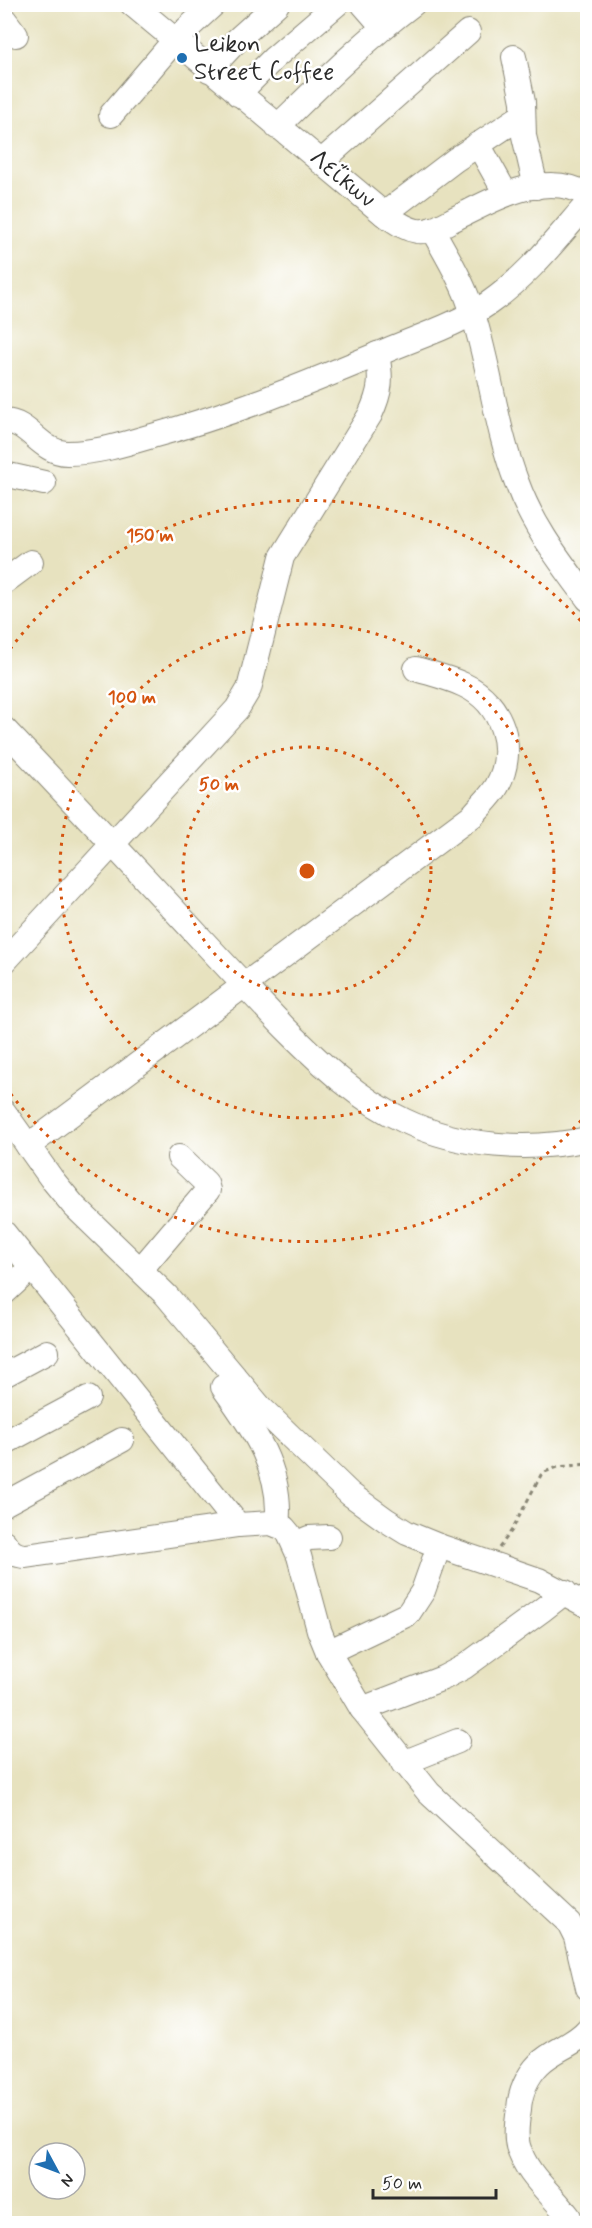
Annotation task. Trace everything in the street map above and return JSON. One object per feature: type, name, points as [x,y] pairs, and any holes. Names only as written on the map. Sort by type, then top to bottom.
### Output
[{"type":"street","name":"Λεΐκων","points":[[132,4],[208,70],[384,214],[411,230],[432,230]]},
{"type":"street","points":[[111,115],[174,41],[214,4]]},
{"type":"street","points":[[208,70],[277,4]]},
{"type":"street","points":[[238,94],[274,58],[336,4]]},
{"type":"street","points":[[363,4],[383,27]]},
{"type":"street","points":[[277,127],[383,27],[413,4]]},
{"type":"street","points":[[321,162],[468,32]]},
{"type":"street","points":[[514,57],[523,102],[524,136],[537,187]]},
{"type":"street","points":[[384,214],[478,144],[523,115]]},
{"type":"street","points":[[478,144],[506,194]]},
{"type":"street","points":[[588,195],[561,186],[537,187],[506,194],[432,230],[461,280],[473,312],[501,433],[516,481],[542,536],[588,599]]},
{"type":"street","points":[[4,421],[15,423],[54,451],[67,453],[92,451],[125,444],[216,417],[302,386],[488,304],[516,282],[588,203]]},
{"type":"street","points":[[4,962],[244,699],[249,689],[282,556],[369,415],[379,394],[381,375],[377,354]]},
{"type":"street","points":[[4,474],[45,483]]},
{"type":"street","points":[[4,582],[31,562]]},
{"type":"street","points":[[28,1146],[473,814],[496,788],[505,766],[507,749],[504,730],[499,718],[484,700],[466,686],[416,669]]},
{"type":"street","points":[[4,729],[245,986],[336,1078],[374,1105],[407,1122],[438,1134],[488,1143],[548,1144],[588,1139]]},
{"type":"street","points":[[4,1112],[74,1206],[141,1269],[261,1408],[350,1494],[399,1529],[439,1546],[530,1576],[565,1592],[588,1606]]},
{"type":"street","points":[[141,1269],[208,1190],[206,1183],[179,1157]]},
{"type":"street","points":[[4,1233],[238,1525]]},
{"type":"street","points":[[4,1293],[32,1267]]},
{"type":"street","points":[[195,1330],[200,1355],[245,1417],[260,1442],[275,1479],[278,1493],[277,1525]]},
{"type":"street","points":[[4,1375],[47,1352]]},
{"type":"street","points":[[4,1443],[88,1398]]},
{"type":"street","points":[[4,1504],[122,1440]]},
{"type":"street","points":[[4,1542],[9,1550],[18,1556],[26,1556],[263,1522],[284,1528],[295,1544],[319,1630],[328,1652],[362,1709],[429,1793],[578,1917],[576,1937],[588,1988]]},
{"type":"street","points":[[295,1544],[309,1538],[329,1537]]},
{"type":"street","points":[[328,1652],[408,1614],[423,1592],[439,1546]]},
{"type":"street","points":[[362,1709],[454,1672],[498,1643],[565,1592]]},
{"type":"street","points":[[403,1763],[458,1741]]},
{"type":"street","points":[[570,2223],[569,2217],[535,2178],[523,2160],[517,2145],[516,2130],[519,2101],[528,2079],[539,2064],[580,2039],[588,2029]]},
{"type":"path","points":[[488,1562],[513,1530],[542,1473],[558,1467],[588,1464]]},
{"type":"place","name":"Leikon Street Coffee","points":[[182,58]]}]
